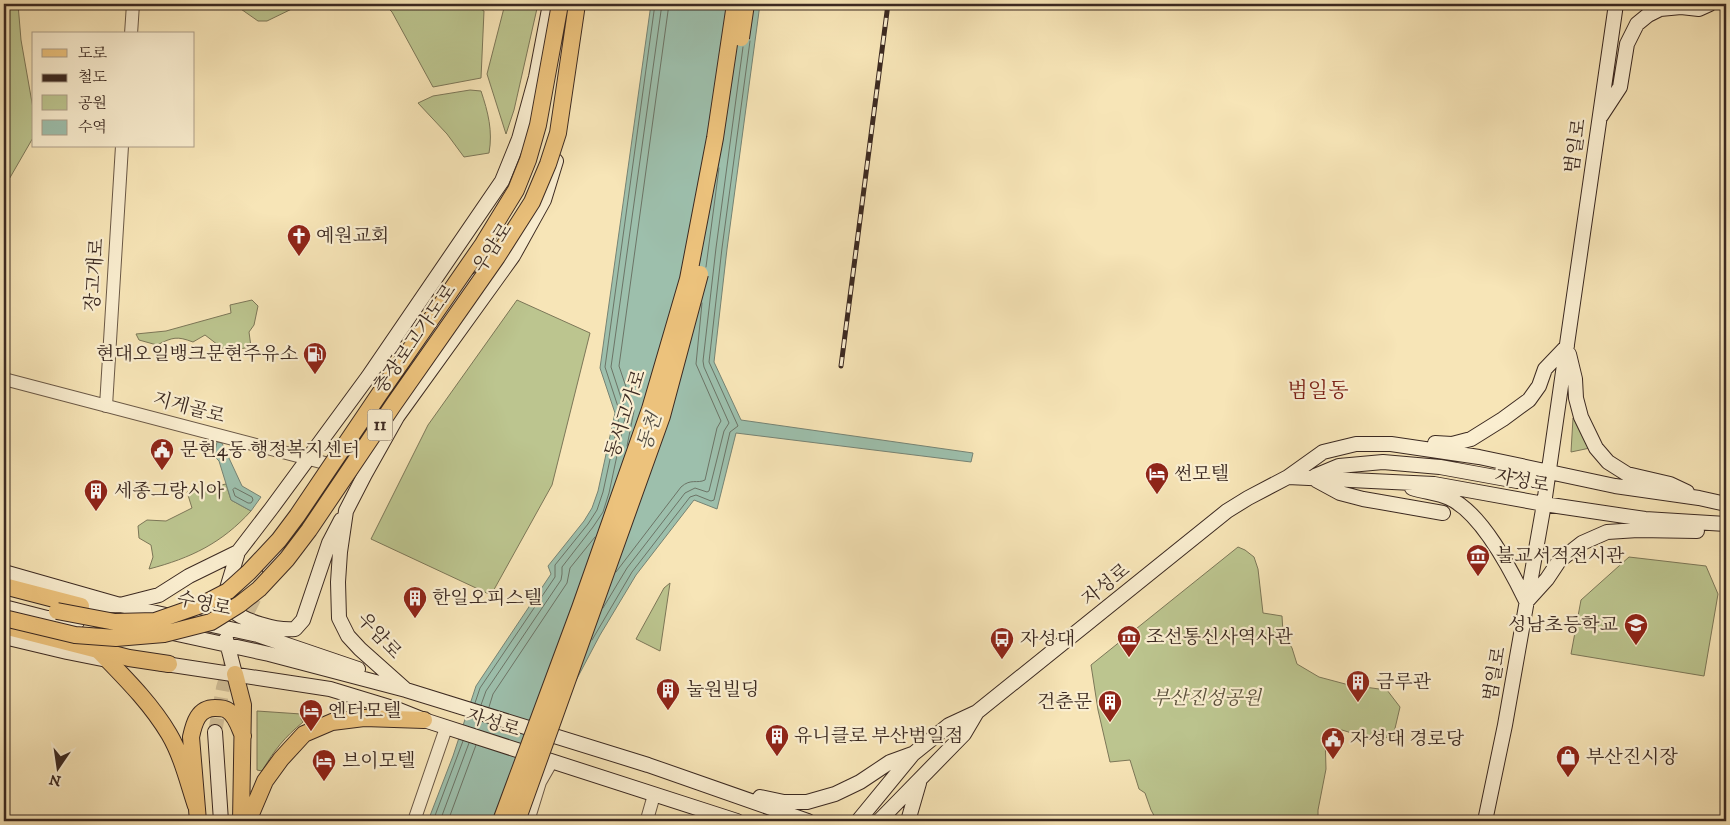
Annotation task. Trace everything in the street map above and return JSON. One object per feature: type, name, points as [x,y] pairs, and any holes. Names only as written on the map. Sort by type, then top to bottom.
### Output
[{"type":"main road","points":[[241,821],[243,705],[224,626],[223,604],[238,552],[368,377],[502,181],[519,139],[536,77],[550,4]]},
{"type":"main road","name":"충장로고가도로","points":[[4,598],[57,611],[115,622],[155,621],[201,605],[228,591],[279,540],[483,244],[516,190],[528,160],[538,125],[560,4]]},
{"type":"main road","name":"충장로고가도로","points":[[4,618],[75,634],[116,638],[164,634],[210,622],[259,589],[287,559],[309,530],[497,257],[532,202],[548,164],[558,133],[576,4]]},
{"type":"main road","name":"우암로","points":[[406,690],[360,649],[348,636],[339,618],[338,582],[346,511],[397,417],[513,256],[544,200],[567,127],[584,4]]},
{"type":"main road","name":"동서고가로","points":[[501,821],[580,608],[647,418],[688,279],[715,138],[735,4]]},
{"type":"main road","name":"동서고가로","points":[[517,821],[662,416],[699,280],[746,4]]},
{"type":"main road","name":"범일로","points":[[1485,821],[1505,725],[1544,504],[1576,294],[1598,121],[1616,4]]},
{"type":"main road","points":[[1598,121],[1620,86],[1627,44],[1637,24],[1648,15],[1660,9],[1680,7],[1699,9],[1710,4]]},
{"type":"main road","points":[[460,292],[472,224]]},
{"type":"main road","points":[[460,292],[513,256]]},
{"type":"main road","name":"우암로","points":[[265,577],[460,292]]},
{"type":"main road","points":[[1420,448],[1432,443],[1452,444],[1471,439],[1503,419],[1529,400],[1539,386],[1545,369],[1567,346]]},
{"type":"main road","points":[[1567,346],[1581,417],[1596,448],[1608,462],[1627,474],[1670,484],[1699,498]]},
{"type":"main road","name":"자성로","points":[[858,821],[913,754],[949,725],[977,712],[1227,511],[1288,477],[1323,452],[1356,444],[1391,444],[1479,458],[1615,486],[1699,498],[1726,504]]},
{"type":"main road","name":"자성로","points":[[1311,477],[1339,466],[1383,462],[1440,467],[1517,480],[1536,478],[1549,472]]},
{"type":"main road","name":"자성로","points":[[1288,477],[1434,484],[1645,520],[1726,524]]},
{"type":"main road","points":[[1311,477],[1340,493],[1363,499],[1443,513]]},
{"type":"main road","points":[[1390,481],[1450,498],[1470,512],[1494,542],[1526,601],[1547,579],[1559,561],[1582,543],[1606,532],[1638,530],[1711,531],[1726,529]]},
{"type":"main road","points":[[225,597],[229,608],[248,620],[286,630],[295,629],[302,620],[328,543],[346,511]]},
{"type":"main road","points":[[4,586],[81,606],[120,605],[159,595],[189,576],[238,552]]},
{"type":"main road","name":"수영로","points":[[4,572],[120,605],[224,626],[258,635],[354,667],[392,686]]},
{"type":"main road","name":"수영로","points":[[4,606],[47,618],[169,633]]},
{"type":"main road","name":"수영로","points":[[81,606],[169,633]]},
{"type":"main road","points":[[4,614],[65,629],[169,664]]},
{"type":"main road","points":[[4,626],[78,644],[103,655],[144,699],[170,735],[180,759],[197,814]]},
{"type":"main road","points":[[169,633],[269,654],[392,686]]},
{"type":"main road","points":[[4,637],[103,655],[169,664]]},
{"type":"main road","name":"자성로","points":[[169,664],[330,689],[737,821]]},
{"type":"main road","name":"자성로","points":[[392,686],[648,765],[808,821]]},
{"type":"main road","points":[[197,814],[191,738],[193,725],[198,715],[207,708],[227,710],[236,719],[243,736]]},
{"type":"main road","name":"자성로","points":[[879,821],[964,734],[977,712]]},
{"type":"main road","points":[[248,821],[266,781],[280,759],[304,734],[332,722],[364,718],[424,720]]},
{"type":"main road","points":[[215,732],[221,821]]},
{"type":"main road","points":[[736,796],[756,796],[784,802],[808,802],[836,794],[860,782],[890,762],[913,754]]},
{"type":"main road","points":[[908,821],[920,780]]},
{"type":"street","points":[[131,32],[134,4]]},
{"type":"street","name":"장고개로","points":[[106,406],[122,148]]},
{"type":"street","name":"지게골로","points":[[4,379],[365,474]]},
{"type":"street","points":[[414,821],[446,728]]},
{"type":"street","points":[[528,821],[549,760]]},
{"type":"street","points":[[649,821],[648,816],[654,794]]},
{"type":"green space","points":[[4,4],[18,4],[21,40],[32,103],[32,139],[4,188]]},
{"type":"green space","points":[[236,4],[302,4],[267,21],[258,21]]},
{"type":"green space","points":[[384,4],[475,6],[484,11],[481,78],[433,87],[392,12]]},
{"type":"green space","points":[[505,4],[538,4],[514,110],[506,134],[487,74]]},
{"type":"green space","points":[[470,90],[481,91],[489,122],[490,145],[489,153],[464,157],[447,134],[418,103],[433,96]]},
{"type":"green space","points":[[252,300],[258,306],[254,325],[249,332],[251,347],[239,349],[222,348],[205,335],[193,342],[175,338],[157,345],[139,340],[136,334],[166,331],[231,313],[230,305]]},
{"type":"green space","points":[[517,300],[590,333],[552,485],[491,595],[371,539],[428,425]]},
{"type":"green space","points":[[1573,418],[1590,448],[1571,452]]},
{"type":"green space","points":[[226,484],[231,500],[251,511],[229,532],[205,548],[179,560],[149,569],[153,557],[151,545],[139,538],[138,526],[147,520],[166,521],[192,508],[187,492]]},
{"type":"green space","name":"부산진성공원","points":[[1238,547],[1254,557],[1258,569],[1263,613],[1282,616],[1283,633],[1292,648],[1297,664],[1319,677],[1349,685],[1387,690],[1400,707],[1393,737],[1371,739],[1342,730],[1325,733],[1326,769],[1318,810],[1318,821],[1157,821],[1145,793],[1139,789],[1130,760],[1110,762],[1098,710],[1091,665]]},
{"type":"green space","points":[[1629,557],[1706,566],[1718,594],[1704,676],[1571,654],[1581,600]]},
{"type":"green space","points":[[670,583],[660,651],[636,639],[664,588]]},
{"type":"green space","points":[[257,711],[301,714],[303,722],[280,744],[262,771],[257,770]]},
{"type":"water","name":"동천","points":[[651,4],[760,4],[727,249],[714,362],[741,420],[973,453],[971,462],[736,433],[717,509],[694,500],[636,575],[600,635],[554,722],[514,821],[428,821],[453,756],[476,686],[551,574],[548,566],[584,521],[592,508],[598,491],[615,413],[600,368]]},
{"type":"water","points":[[217,442],[222,443],[242,486],[261,497],[251,511],[231,500],[219,461],[214,456]]},
{"type":"tunnel","points":[[215,732],[223,688],[242,623],[258,591]]},
{"type":"railway","points":[[841,366],[888,4]]},
{"type":"place","name":"예원교회","points":[[299,257]]},
{"type":"place","name":"현대오일뱅크문현주유소","points":[[315,375]]},
{"type":"place","name":"문현4동 행정복지센터","points":[[162,471]]},
{"type":"place","name":"썬모텔","points":[[1157,495]]},
{"type":"place","name":"세종그랑시아","points":[[96,512]]},
{"type":"place","name":"불교서적전시관","points":[[1478,577]]},
{"type":"place","name":"한일오피스텔","points":[[415,619]]},
{"type":"place","name":"성남초등학교","points":[[1636,646]]},
{"type":"place","name":"조선통신사역사관","points":[[1129,658]]},
{"type":"place","name":"자성대","points":[[1002,660]]},
{"type":"place","name":"금루관","points":[[1358,703]]},
{"type":"place","name":"눌원빌딩","points":[[668,711]]},
{"type":"place","name":"건춘문","points":[[1110,723]]},
{"type":"place","name":"엔터모텔","points":[[311,732]]},
{"type":"place","name":"유니클로 부산범일점","points":[[777,757]]},
{"type":"place","name":"자성대 경로당","points":[[1333,760]]},
{"type":"place","name":"부산진시장","points":[[1568,778]]},
{"type":"place","name":"브이모텔","points":[[324,782]]},
{"type":"district","name":"범일동","points":[[1318,391]]}]
